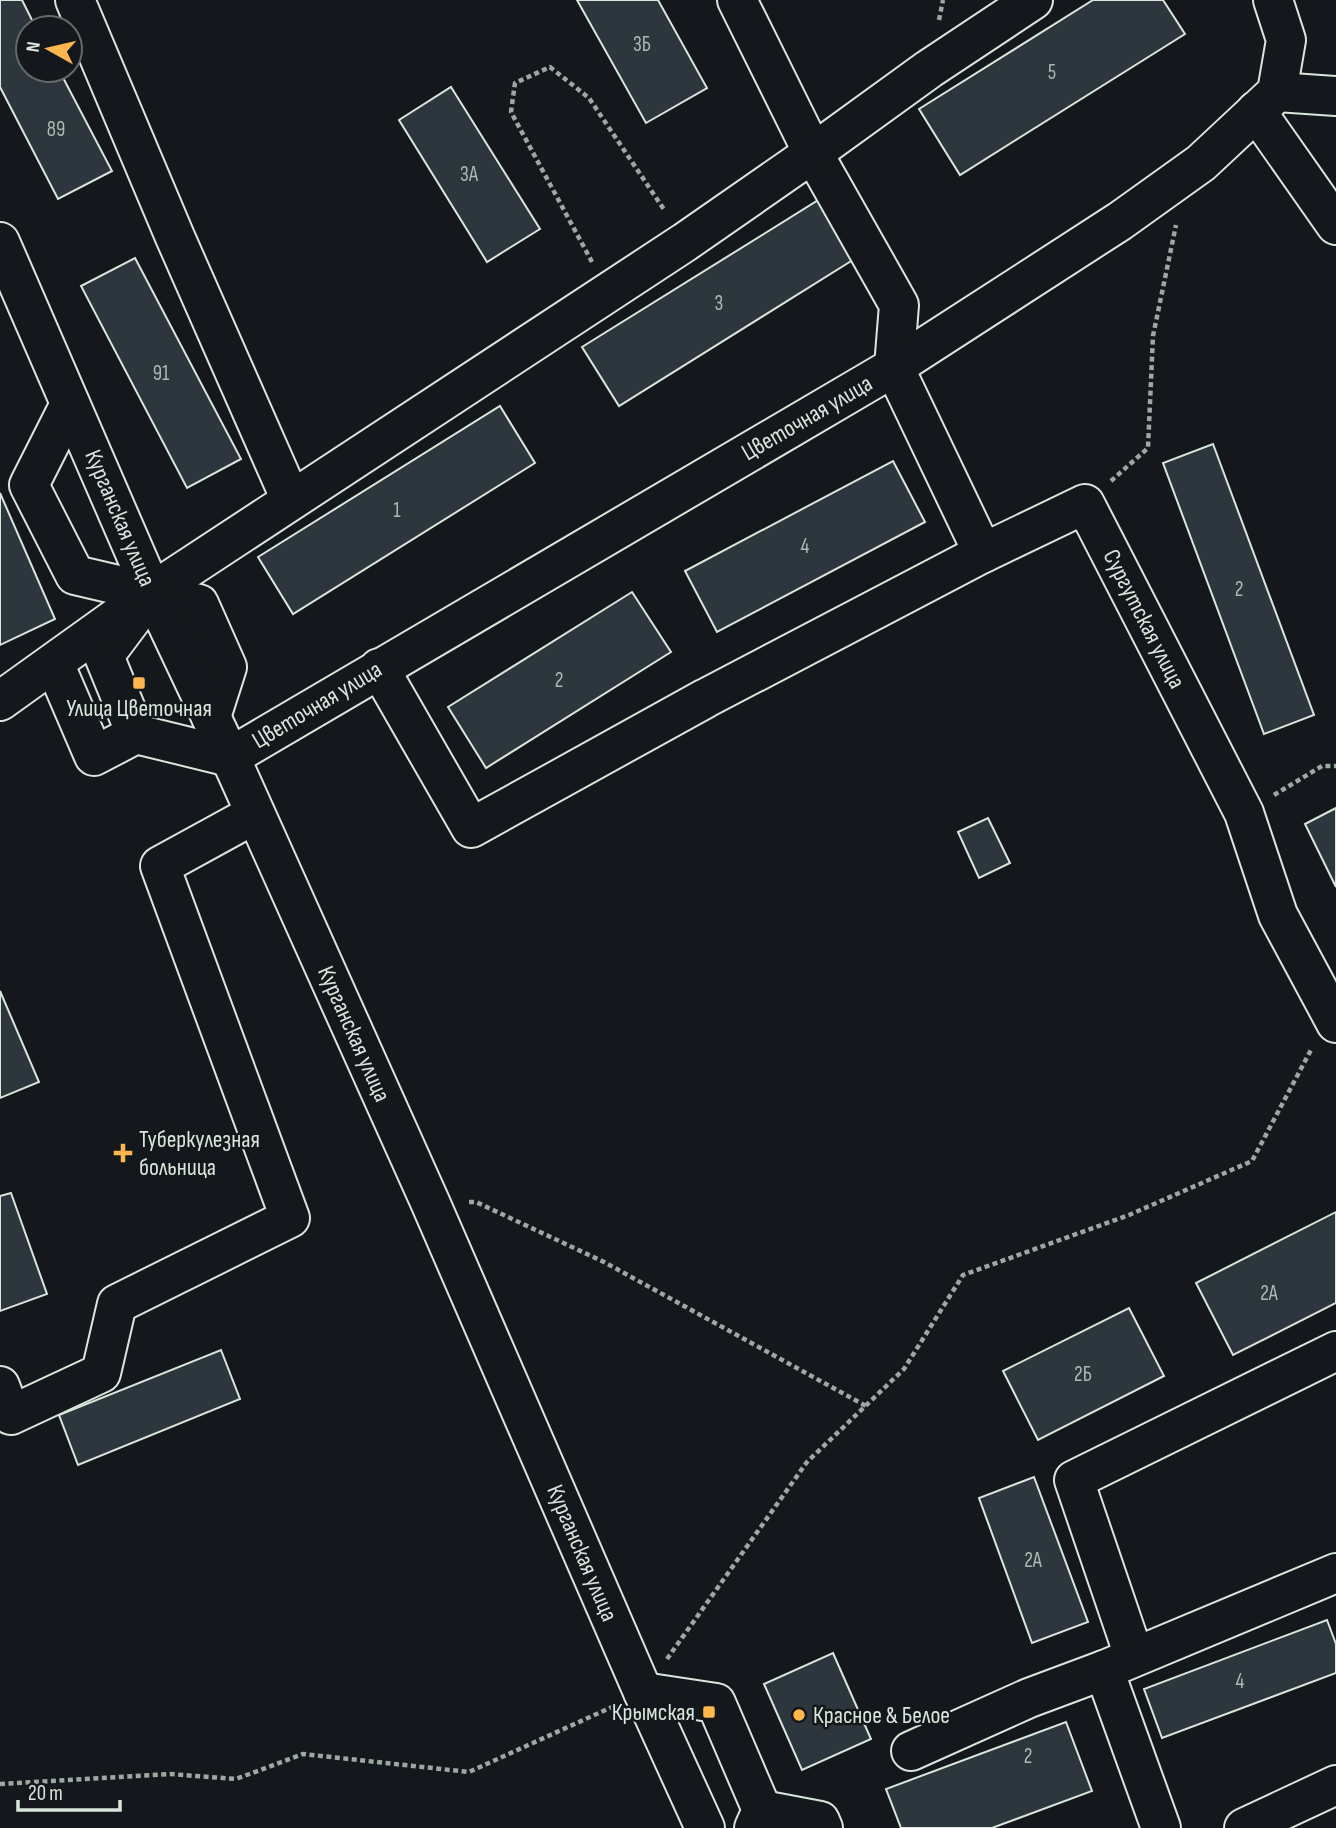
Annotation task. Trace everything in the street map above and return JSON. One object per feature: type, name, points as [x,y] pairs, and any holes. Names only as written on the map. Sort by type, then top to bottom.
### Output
[{"type":"street","points":[[75,0],[175,237],[291,500]]},
{"type":"street","points":[[737,0],[813,153],[899,305],[894,367],[983,553]]},
{"type":"street","points":[[0,701],[152,592],[685,242],[929,69],[1033,0]]},
{"type":"street","points":[[1273,0],[1286,40],[1267,101],[1336,225]]},
{"type":"street","points":[[1267,101],[1336,96]]},
{"type":"street","name":"Цветочная улица","points":[[230,757],[894,367],[1120,221],[1179,179],[1201,163],[1267,101]]},
{"type":"street","name":"Курганская улица","points":[[0,242],[152,592],[230,757],[430,1202],[705,1828]]},
{"type":"street","points":[[70,404],[29,485],[75,575],[152,592]]},
{"type":"street","points":[[379,668],[471,828],[706,698],[983,553],[1085,505]]},
{"type":"street","name":"Сургутская улица","points":[[1085,505],[1244,813],[1278,915],[1333,1018]]},
{"type":"street","points":[[135,734],[104,656],[152,592]]},
{"type":"street","points":[[54,663],[94,756],[135,734],[230,757]]},
{"type":"street","points":[[0,1386],[11,1415],[101,1373],[117,1304],[290,1218],[160,866],[255,814]]},
{"type":"street","points":[[1161,1828],[1074,1480],[1336,1351]]},
{"type":"street","points":[[911,1751],[1029,1698],[1336,1575]]},
{"type":"street","points":[[643,1692],[716,1703],[758,1819],[820,1821],[823,1828]]},
{"type":"street","points":[[1244,1828],[1336,1785]]},
{"type":"path","points":[[607,291],[511,112],[515,83],[550,66],[589,98],[685,242]]},
{"type":"path","points":[[1085,505],[1148,448],[1153,336],[1178,213],[1179,179]]},
{"type":"path","points":[[1244,813],[1322,766],[1336,766]]},
{"type":"path","points":[[0,1784],[170,1774],[236,1779],[303,1754],[469,1772],[643,1692],[807,1462],[904,1369],[963,1275],[1129,1215],[1252,1161],[1333,1018]]},
{"type":"path","points":[[430,1202],[476,1202],[604,1262],[866,1406]]},
{"type":"building","points":[[0,0],[22,0],[29,14],[14,14],[14,84],[66,84],[112,171],[58,199],[0,87]]},
{"type":"building","points":[[577,0],[658,0],[707,88],[646,123]]},
{"type":"building","points":[[1093,0],[1163,0],[1185,34],[960,175],[919,109]]},
{"type":"building","points":[[451,87],[540,229],[487,262],[399,120]]},
{"type":"building","points":[[820,199],[856,258],[619,406],[582,347]]},
{"type":"building","points":[[135,258],[241,459],[187,488],[81,286]]},
{"type":"building","points":[[500,406],[535,463],[293,614],[258,557]]},
{"type":"building","points":[[1213,444],[1314,715],[1264,734],[1163,463]]},
{"type":"building","points":[[893,461],[925,522],[717,632],[685,571]]},
{"type":"building","points":[[0,493],[55,619],[0,645]]},
{"type":"building","points":[[632,592],[671,652],[486,768],[448,707]]},
{"type":"building","points":[[1336,808],[1336,887],[1305,824]]},
{"type":"building","points":[[988,818],[1010,863],[979,878],[958,832]]},
{"type":"building","points":[[0,991],[39,1082],[0,1098]]},
{"type":"building","points":[[11,1193],[47,1294],[0,1311],[0,1196]]},
{"type":"building","points":[[1336,1212],[1336,1303],[1233,1355],[1196,1283]]},
{"type":"building","points":[[1129,1308],[1164,1376],[1038,1440],[1003,1371]]},
{"type":"building","points":[[221,1350],[240,1399],[78,1465],[59,1415]]},
{"type":"building","points":[[1034,1477],[1088,1622],[1032,1643],[979,1498]]},
{"type":"building","points":[[1327,1620],[1336,1644],[1336,1673],[1162,1738],[1144,1689]]},
{"type":"building","points":[[833,1653],[871,1739],[802,1770],[764,1684]]},
{"type":"building","points":[[1066,1722],[1092,1791],[992,1828],[901,1828],[886,1789]]},
{"type":"place","name":"Улица Цветочная","points":[[139,683]]},
{"type":"place","name":"Туберкулезная больница","points":[[123,1153]]},
{"type":"place","name":"Крымская","points":[[709,1712]]},
{"type":"place","name":"Красное & Белое","points":[[799,1715]]}]
